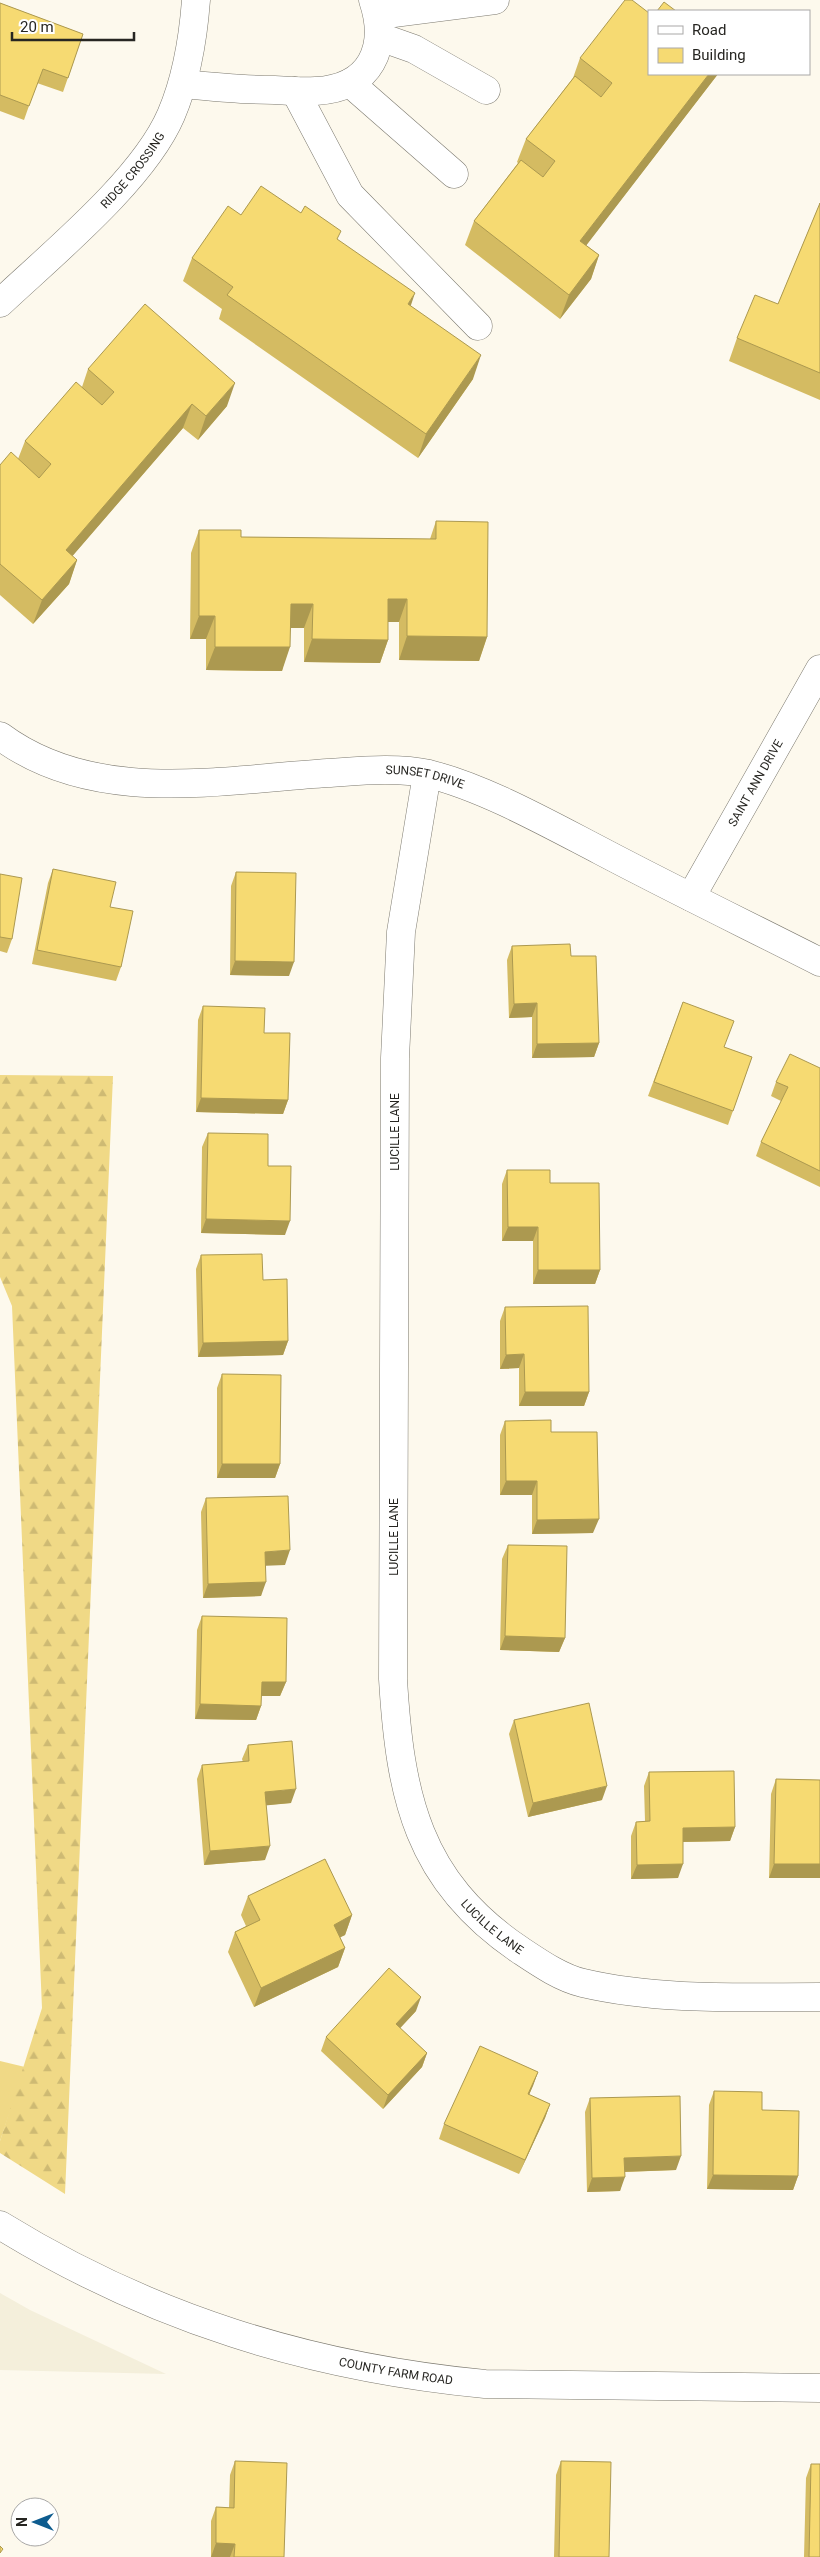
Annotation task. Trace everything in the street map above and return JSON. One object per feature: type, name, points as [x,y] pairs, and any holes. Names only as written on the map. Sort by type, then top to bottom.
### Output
[{"type":"street","name":"RIDGE CROSSING","points":[[0,303],[65,242],[146,157],[170,117],[183,84],[193,37],[196,0]]},
{"type":"street","points":[[377,18],[495,0]]},
{"type":"street","points":[[183,84],[239,90],[318,91],[350,83],[363,75],[376,56],[377,18]]},
{"type":"street","points":[[377,18],[414,49],[486,90]]},
{"type":"street","points":[[350,83],[454,174]]},
{"type":"street","points":[[295,91],[350,195],[478,326]]},
{"type":"street","name":"SAINT ANN DRIVE","points":[[690,897],[820,669]]},
{"type":"street","name":"SUNSET DRIVE","points":[[0,736],[39,759],[69,771],[103,780],[134,783],[173,783],[345,772],[427,774],[490,796],[820,962]]},
{"type":"street","name":"LUCILLE LANE","points":[[427,774],[401,932],[394,1058],[393,1679],[396,1737],[415,1822],[437,1865],[470,1912],[540,1963],[580,1982],[614,1989],[678,1995],[820,1997]]},
{"type":"street","name":"COUNTY FARM ROAD","points":[[0,2225],[62,2261],[150,2304],[251,2339],[343,2364],[433,2379],[485,2384],[820,2388]]},
{"type":"shaded area","points":[[0,2293],[30,2310],[166,2374],[0,2370]]},
{"type":"green space","points":[[0,1075],[113,1076],[65,2194],[0,2153],[0,2141],[42,2008],[12,1306],[0,1277]]},
{"type":"green space","points":[[0,2061],[25,2067],[0,2141]]},
{"type":"building","points":[[625,0],[632,0],[648,12],[648,75],[708,75],[580,241],[599,255],[569,295],[474,221],[521,160],[543,177],[555,161],[526,139],[575,76],[601,97],[612,83],[580,58]]},
{"type":"building","points":[[664,2],[675,10],[658,10]]},
{"type":"building","points":[[0,3],[83,34],[68,78],[43,69],[29,106],[0,95]]},
{"type":"building","points":[[261,186],[301,213],[305,206],[341,231],[337,239],[415,293],[408,304],[481,355],[426,434],[227,295],[233,287],[192,258],[228,206],[241,215]]},
{"type":"building","points":[[820,203],[820,373],[737,338],[755,295],[778,304]]},
{"type":"building","points":[[145,304],[235,383],[206,416],[192,404],[66,550],[77,560],[42,600],[0,564],[0,465],[11,452],[39,478],[51,464],[25,441],[76,382],[102,405],[114,392],[88,369]]},
{"type":"building","points":[[436,521],[488,522],[487,637],[407,636],[407,599],[388,599],[388,640],[312,639],[313,604],[291,604],[290,647],[215,647],[215,616],[199,616],[199,530],[241,530],[241,537],[436,539]]},
{"type":"building","points":[[53,869],[116,882],[110,907],[133,911],[121,967],[37,950]]},
{"type":"building","points":[[236,872],[296,873],[294,962],[235,961]]},
{"type":"building","points":[[0,874],[22,878],[12,939],[0,937]]},
{"type":"building","points":[[570,944],[571,956],[596,956],[599,1043],[537,1044],[537,1003],[514,1004],[512,946]]},
{"type":"building","points":[[683,1002],[734,1021],[724,1047],[752,1057],[733,1111],[654,1082]]},
{"type":"building","points":[[203,1006],[265,1008],[264,1033],[290,1033],[288,1100],[201,1098]]},
{"type":"building","points":[[790,1054],[820,1068],[820,1171],[761,1142],[788,1087],[776,1082]]},
{"type":"building","points":[[208,1133],[268,1134],[268,1166],[291,1166],[290,1221],[206,1219]]},
{"type":"building","points":[[507,1170],[550,1170],[550,1183],[599,1183],[600,1270],[538,1270],[538,1227],[508,1227]]},
{"type":"building","points":[[262,1254],[263,1280],[287,1279],[288,1341],[203,1343],[201,1255]]},
{"type":"building","points":[[588,1306],[589,1392],[525,1392],[524,1354],[506,1355],[505,1307]]},
{"type":"building","points":[[222,1374],[281,1375],[280,1464],[222,1464]]},
{"type":"building","points":[[551,1420],[551,1432],[597,1432],[599,1519],[537,1520],[537,1481],[506,1481],[505,1421]]},
{"type":"building","points":[[288,1496],[290,1550],[265,1552],[266,1582],[208,1584],[206,1498]]},
{"type":"building","points":[[508,1545],[567,1546],[565,1638],[505,1636]]},
{"type":"building","points":[[202,1616],[287,1618],[286,1682],[262,1682],[261,1706],[200,1704]]},
{"type":"building","points":[[589,1703],[607,1786],[533,1803],[514,1720]]},
{"type":"building","points":[[292,1741],[296,1789],[265,1792],[270,1846],[210,1851],[202,1765],[249,1761],[248,1745]]},
{"type":"building","points":[[734,1771],[735,1827],[683,1828],[683,1864],[637,1865],[636,1822],[650,1821],[649,1772]]},
{"type":"building","points":[[776,1779],[820,1780],[820,1864],[774,1864]]},
{"type":"building","points":[[325,1859],[352,1915],[334,1925],[345,1948],[261,1988],[235,1932],[260,1920],[248,1896]]},
{"type":"building","points":[[389,1968],[421,1997],[396,2024],[427,2053],[388,2095],[326,2037]]},
{"type":"building","points":[[480,2046],[538,2072],[528,2094],[550,2104],[525,2160],[444,2124]]},
{"type":"building","points":[[714,2091],[762,2092],[762,2110],[799,2111],[798,2176],[713,2175]]},
{"type":"building","points":[[680,2096],[681,2156],[624,2158],[625,2177],[592,2178],[590,2098]]},
{"type":"building","points":[[235,2461],[287,2463],[284,2557],[234,2557],[235,2544],[216,2543],[216,2507],[234,2508]]},
{"type":"building","points":[[561,2461],[611,2462],[609,2557],[559,2557]]},
{"type":"building","points":[[811,2464],[820,2464],[820,2557],[809,2557]]}]
